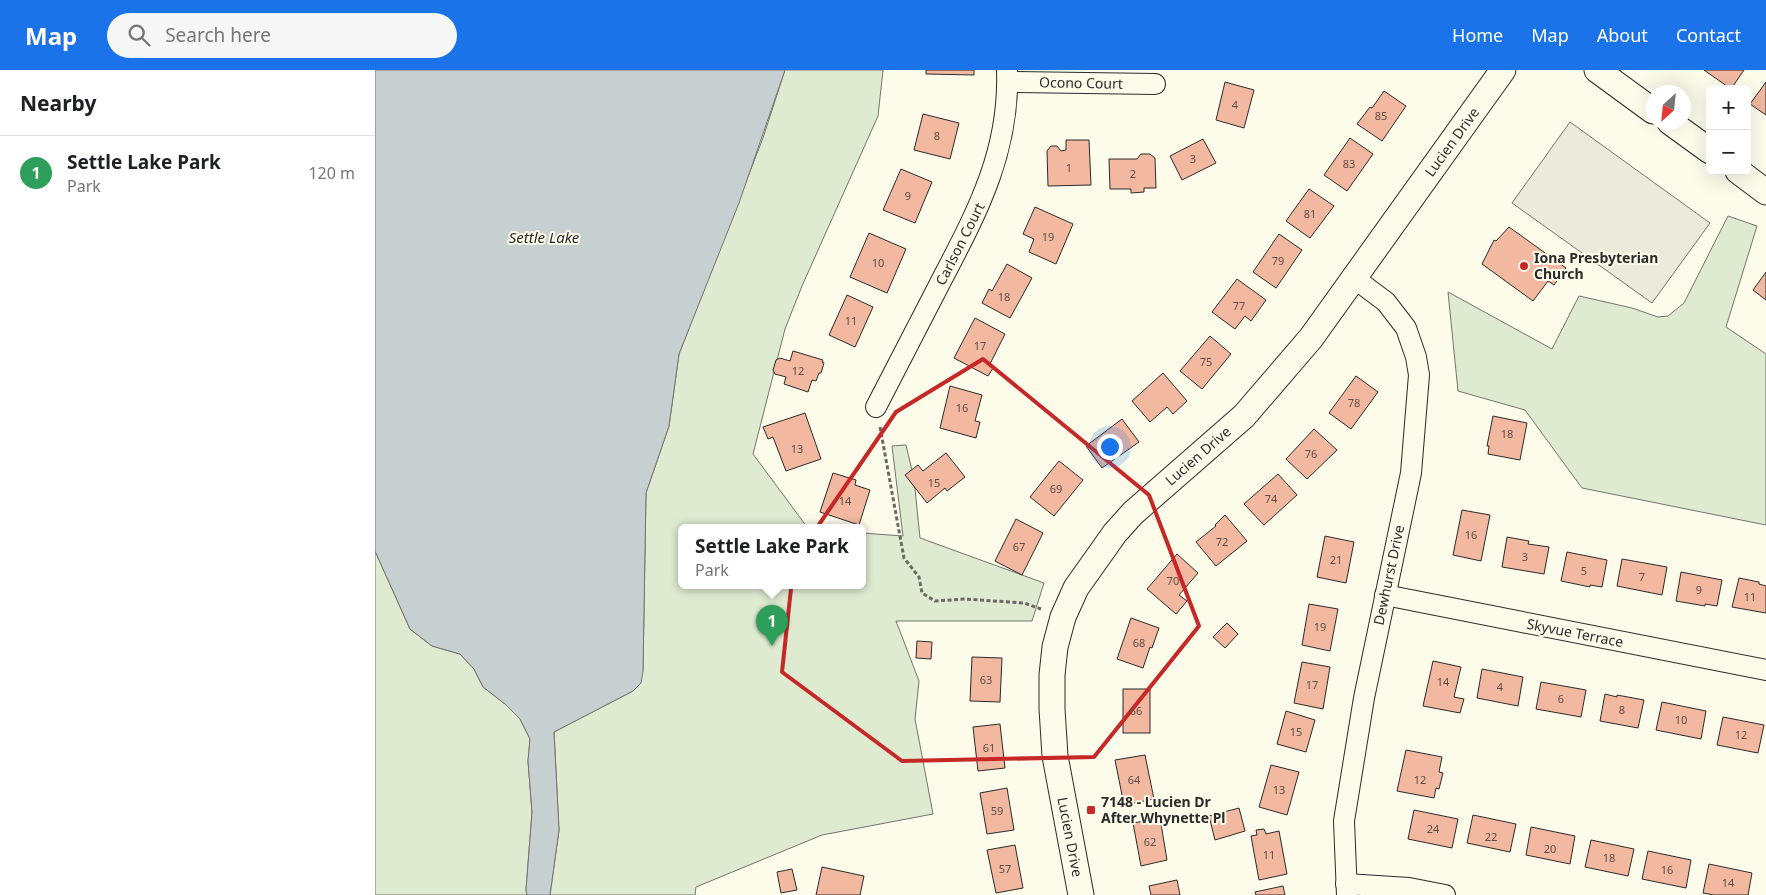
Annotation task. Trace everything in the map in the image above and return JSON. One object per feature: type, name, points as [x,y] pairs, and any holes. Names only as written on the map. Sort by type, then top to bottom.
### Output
[{"type":"street","name":"Lucien Drive","points":[[1081,895],[1055,756],[1052,675],[1055,647],[1063,617],[1076,588],[1115,534],[1133,513],[1244,416],[1311,338],[1503,70]]},
{"type":"street","points":[[1597,70],[1646,106]]},
{"type":"street","name":"Ocono Court","points":[[1007,76],[1155,84]]},
{"type":"street","name":"Carlson Court","points":[[876,407],[965,237],[985,194],[997,159],[1004,125],[1007,76]]},
{"type":"street","points":[[1681,130],[1706,148]]},
{"type":"street","points":[[1743,175],[1766,192]]},
{"type":"street","name":"Dewhurst Drive","points":[[1346,889],[1343,836],[1345,812],[1364,698],[1411,473],[1418,390],[1418,367],[1409,335],[1401,320],[1386,302],[1354,278]]},
{"type":"street","name":"Skyvue Terrace","points":[[1385,595],[1766,670]]},
{"type":"street","points":[[1346,889],[1409,888],[1445,895]]},
{"type":"path","points":[[876,407],[904,558],[919,577],[922,593],[935,601],[965,599],[1024,603],[1063,617]]},
{"type":"highlighted area","points":[[983,359],[1149,495],[1199,626],[1094,757],[902,761],[782,672],[794,561],[896,412]]},
{"type":"green space","points":[[785,70],[883,70],[878,116],[802,286],[785,329],[753,454],[805,524],[678,524],[678,589],[866,589],[866,533],[903,536],[892,446],[906,445],[914,479],[920,538],[1044,583],[1032,621],[896,621],[919,681],[915,719],[933,814],[822,835],[696,887],[695,895],[550,895],[559,830],[554,732],[633,691],[643,671],[646,493],[669,426],[679,354],[763,138]]},
{"type":"green space","points":[[1728,216],[1757,226],[1726,327],[1766,354],[1766,525],[1582,488],[1525,410],[1458,391],[1448,292],[1552,349],[1579,296],[1632,308],[1658,317],[1668,316],[1684,303]]},
{"type":"green space","points":[[375,551],[410,629],[432,646],[460,654],[474,669],[483,687],[505,704],[520,719],[530,739],[528,761],[532,812],[527,895],[375,895]]},
{"type":"shaded area","points":[[1570,122],[1710,223],[1652,303],[1512,203]]},
{"type":"water","name":"Settle Lake","points":[[375,70],[785,70],[739,203],[679,354],[669,426],[646,493],[643,671],[641,683],[633,691],[554,732],[559,830],[550,895],[527,895],[526,890],[532,812],[528,761],[530,739],[520,719],[505,704],[483,687],[474,669],[460,654],[432,646],[410,629],[375,551]]},
{"type":"building","points":[[926,70],[974,70],[974,75],[926,74]]},
{"type":"building","points":[[1704,70],[1744,70],[1734,85],[1725,85]]},
{"type":"building","points":[[1225,82],[1254,90],[1244,128],[1216,120]]},
{"type":"building","points":[[1766,82],[1766,115],[1751,105]]},
{"type":"building","points":[[1384,91],[1406,106],[1382,141],[1357,124]]},
{"type":"building","points":[[923,114],[959,123],[950,159],[914,150]]},
{"type":"building","points":[[1350,138],[1373,154],[1347,191],[1324,175]]},
{"type":"building","points":[[1203,139],[1216,163],[1182,180],[1170,156]]},
{"type":"building","points":[[1066,140],[1089,140],[1091,185],[1048,186],[1047,151],[1051,146],[1057,146],[1061,151],[1066,150]]},
{"type":"building","points":[[1141,154],[1150,154],[1155,158],[1156,188],[1144,188],[1144,192],[1131,193],[1131,189],[1110,189],[1109,159],[1137,159]]},
{"type":"building","points":[[901,169],[932,182],[915,223],[883,210]]},
{"type":"building","points":[[1309,189],[1334,206],[1310,238],[1286,221]]},
{"type":"building","points":[[1035,207],[1073,224],[1056,264],[1029,252],[1034,239],[1023,234]]},
{"type":"building","name":"Iona Presbyterian Church","points":[[1509,227],[1566,268],[1554,285],[1548,281],[1533,301],[1482,264],[1494,240],[1496,241]]},
{"type":"building","points":[[869,233],[906,249],[887,293],[850,277]]},
{"type":"building","points":[[1279,234],[1302,250],[1276,288],[1253,272]]},
{"type":"building","points":[[1007,264],[1032,278],[1010,318],[982,303],[989,289],[992,291]]},
{"type":"building","points":[[1766,272],[1766,300],[1753,290]]},
{"type":"building","points":[[1237,279],[1266,300],[1251,321],[1245,316],[1235,329],[1212,312]]},
{"type":"building","points":[[847,295],[873,307],[855,347],[829,335]]},
{"type":"building","points":[[975,318],[1005,334],[989,366],[993,368],[988,376],[954,358]]},
{"type":"building","points":[[1210,336],[1231,354],[1202,389],[1180,371]]},
{"type":"building","points":[[793,351],[823,360],[821,373],[819,373],[816,381],[812,380],[808,392],[784,384],[786,377],[775,374],[773,370],[776,360],[780,358],[790,361]]},
{"type":"building","points":[[1163,373],[1187,401],[1173,414],[1167,407],[1150,422],[1132,401]]},
{"type":"building","points":[[1356,376],[1378,392],[1351,429],[1329,413]]},
{"type":"building","points":[[950,386],[982,395],[975,421],[980,422],[976,438],[940,428]]},
{"type":"building","points":[[805,413],[821,459],[786,471],[773,437],[768,439],[763,427]]},
{"type":"building","points":[[1493,416],[1527,423],[1520,460],[1488,454],[1489,446],[1487,446]]},
{"type":"building","points":[[1122,419],[1139,442],[1102,468],[1086,446]]},
{"type":"building","points":[[1314,429],[1337,450],[1307,479],[1286,459]]},
{"type":"building","points":[[946,453],[965,477],[947,491],[945,488],[927,503],[905,475],[918,465],[923,471]]},
{"type":"building","points":[[1059,461],[1083,480],[1054,516],[1030,497]]},
{"type":"building","points":[[833,473],[856,480],[855,485],[870,490],[859,524],[820,512]]},
{"type":"building","points":[[1278,474],[1297,495],[1264,525],[1244,504]]},
{"type":"building","points":[[1462,510],[1490,515],[1481,561],[1453,555]]},
{"type":"building","points":[[1225,515],[1247,541],[1216,566],[1196,542],[1216,526]]},
{"type":"building","points":[[1016,519],[1043,533],[1022,575],[995,561]]},
{"type":"building","points":[[1325,536],[1354,542],[1346,583],[1317,577]]},
{"type":"building","points":[[1507,537],[1529,541],[1528,544],[1549,547],[1544,574],[1502,567]]},
{"type":"building","points":[[1567,552],[1607,560],[1602,587],[1590,585],[1590,587],[1561,581]]},
{"type":"building","points":[[1177,554],[1198,573],[1179,595],[1187,601],[1176,614],[1147,589]]},
{"type":"building","points":[[1622,559],[1667,567],[1662,595],[1617,586]]},
{"type":"building","points":[[1681,572],[1722,580],[1717,606],[1676,601]]},
{"type":"building","points":[[1739,578],[1759,582],[1759,584],[1766,586],[1766,613],[1732,607]]},
{"type":"building","points":[[1309,604],[1338,609],[1330,651],[1302,645]]},
{"type":"building","points":[[1131,618],[1159,628],[1143,668],[1117,659]]},
{"type":"building","points":[[1227,623],[1238,634],[1225,648],[1213,637]]},
{"type":"building","points":[[917,641],[932,642],[931,659],[916,658]]},
{"type":"building","points":[[972,657],[1002,658],[1000,702],[970,701]]},
{"type":"building","points":[[1433,661],[1461,667],[1454,697],[1464,699],[1460,713],[1423,706]]},
{"type":"building","points":[[1302,662],[1330,667],[1323,709],[1294,703]]},
{"type":"building","points":[[1482,669],[1523,677],[1518,706],[1477,698]]},
{"type":"building","points":[[1541,682],[1586,690],[1581,717],[1536,709]]},
{"type":"building","points":[[1123,689],[1150,689],[1150,733],[1123,733]]},
{"type":"building","points":[[1605,694],[1644,700],[1638,728],[1600,721]]},
{"type":"building","points":[[1662,702],[1706,711],[1701,739],[1656,730]]},
{"type":"building","points":[[1286,711],[1315,720],[1306,752],[1277,744]]},
{"type":"building","points":[[1723,717],[1764,725],[1758,753],[1717,745]]},
{"type":"building","points":[[1000,724],[1005,768],[978,771],[973,727]]},
{"type":"building","points":[[1406,750],[1442,757],[1439,772],[1443,773],[1439,789],[1436,788],[1434,798],[1397,791]]},
{"type":"building","points":[[1145,755],[1154,799],[1124,805],[1115,760]]},
{"type":"building","points":[[1271,765],[1299,772],[1287,815],[1259,807]]},
{"type":"building","points":[[1007,788],[1014,830],[987,834],[980,793]]},
{"type":"building","points":[[1239,808],[1245,831],[1215,840],[1209,816]]},
{"type":"building","points":[[1414,810],[1458,819],[1452,848],[1408,839]]},
{"type":"building","points":[[1473,815],[1516,824],[1510,852],[1467,843]]},
{"type":"building","points":[[1160,818],[1167,860],[1141,866],[1133,823]]},
{"type":"building","points":[[1531,827],[1575,836],[1570,864],[1526,855]]},
{"type":"building","points":[[1264,829],[1266,834],[1279,831],[1287,874],[1259,880],[1251,836],[1257,835],[1256,830]]},
{"type":"building","points":[[1591,840],[1634,849],[1628,876],[1585,867]]},
{"type":"building","points":[[1015,845],[1023,888],[996,893],[987,850]]},
{"type":"building","points":[[1648,851],[1691,860],[1686,888],[1642,879]]},
{"type":"building","points":[[1709,864],[1752,873],[1748,895],[1714,895],[1703,893]]},
{"type":"building","points":[[822,867],[864,876],[860,895],[816,895]]},
{"type":"building","points":[[792,869],[797,890],[781,893],[777,872]]},
{"type":"building","points":[[1177,880],[1180,895],[1151,895],[1149,886]]},
{"type":"building","points":[[1283,886],[1285,895],[1256,895],[1255,892]]},
{"type":"place","name":"Iona Presbyterian Church","points":[[1524,266]]},
{"type":"place","name":"Settle Lake Park","points":[[772,646]]},
{"type":"place","name":"7148 - Lucien Dr After Whynette Pl","points":[[1091,810]]}]
